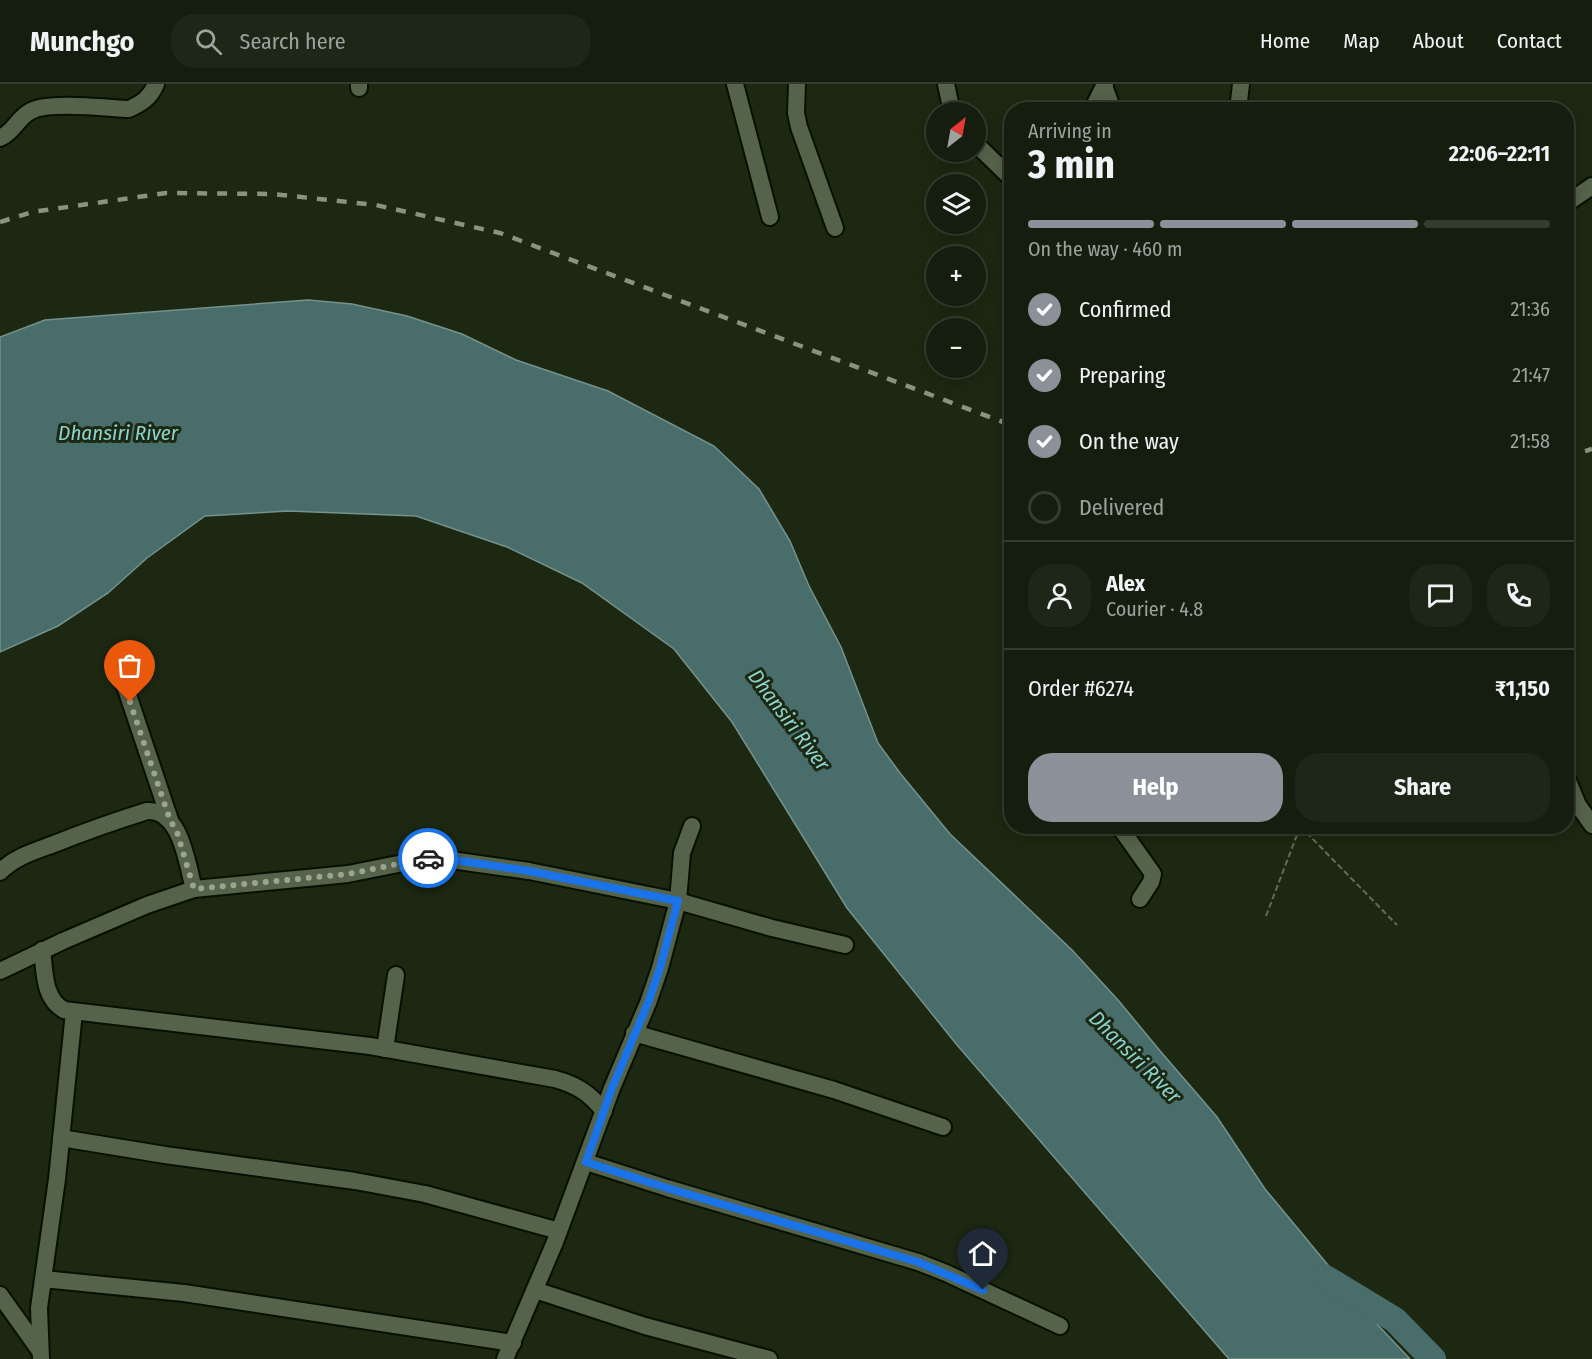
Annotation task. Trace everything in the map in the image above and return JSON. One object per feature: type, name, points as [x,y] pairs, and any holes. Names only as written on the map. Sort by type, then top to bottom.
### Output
[{"type":"street","points":[[0,138],[10,133],[24,115],[42,106],[129,109],[142,104],[152,93],[156,84]]},
{"type":"street","points":[[735,84],[770,217]]},
{"type":"street","points":[[797,84],[795,100],[797,120],[835,228]]},
{"type":"street","points":[[946,84],[950,102]]},
{"type":"street","points":[[1239,102],[1241,84]]},
{"type":"street","points":[[1096,102],[1105,85]]},
{"type":"street","points":[[1105,85],[1110,102]]},
{"type":"street","points":[[986,154],[1004,171]]},
{"type":"street","points":[[1574,198],[1592,186]]},
{"type":"street","points":[[125,686],[170,820],[177,832],[194,889]]},
{"type":"street","points":[[1574,796],[1578,806],[1592,825]]},
{"type":"street","points":[[0,872],[10,862],[32,852],[147,811],[161,813],[170,820]]},
{"type":"street","points":[[505,1359],[559,1231],[660,968],[678,901],[682,853],[692,826]]},
{"type":"street","points":[[1125,834],[1153,874],[1151,882],[1140,899]]},
{"type":"street","points":[[1,966],[147,905],[194,889],[348,874],[437,858],[529,871],[678,901],[772,928],[845,945]]},
{"type":"street","points":[[42,950],[50,999],[56,1006],[74,1012],[151,1019],[385,1048],[571,1083],[592,1096],[604,1111]]},
{"type":"street","points":[[385,1048],[396,975]]},
{"type":"street","points":[[41,1355],[39,1308],[61,1138],[74,1012]]},
{"type":"street","points":[[634,1033],[855,1096],[943,1127]]},
{"type":"street","points":[[61,1138],[379,1185],[482,1208],[559,1231]]},
{"type":"street","points":[[586,1162],[918,1262],[1060,1326]]},
{"type":"street","points":[[43,1279],[184,1293],[513,1343]]},
{"type":"street","points":[[535,1290],[645,1326],[769,1359]]},
{"type":"street","points":[[0,1295],[41,1355]]},
{"type":"path","points":[[1266,916],[1297,834]]},
{"type":"path","points":[[1307,834],[1397,925]]},
{"type":"water","name":"Dhansiri River","points":[[308,300],[352,304],[407,316],[462,334],[516,360],[608,391],[714,446],[759,489],[790,541],[809,586],[841,647],[878,743],[900,773],[950,834],[1072,950],[1118,1000],[1217,1117],[1265,1189],[1376,1323],[1410,1359],[1229,1359],[957,1045],[847,908],[732,722],[674,649],[582,583],[507,547],[416,516],[288,511],[205,516],[147,558],[108,593],[58,626],[0,652],[0,337],[45,320]]},
{"type":"waterway","name":"Dhansiri River","points":[[1324,1277],[1395,1320],[1433,1359]]},
{"type":"railway","points":[[0,222],[32,212],[166,193],[273,194],[376,205],[500,233],[1004,422]]},
{"type":"railway","points":[[1574,455],[1592,449]]},
{"type":"way so far","points":[[130,702],[157,776],[170,820],[177,832],[194,889],[348,874],[428,858]]},
{"type":"route","points":[[428,858],[529,871],[678,901],[648,1003],[612,1088],[586,1162],[918,1262],[983,1290]]}]
